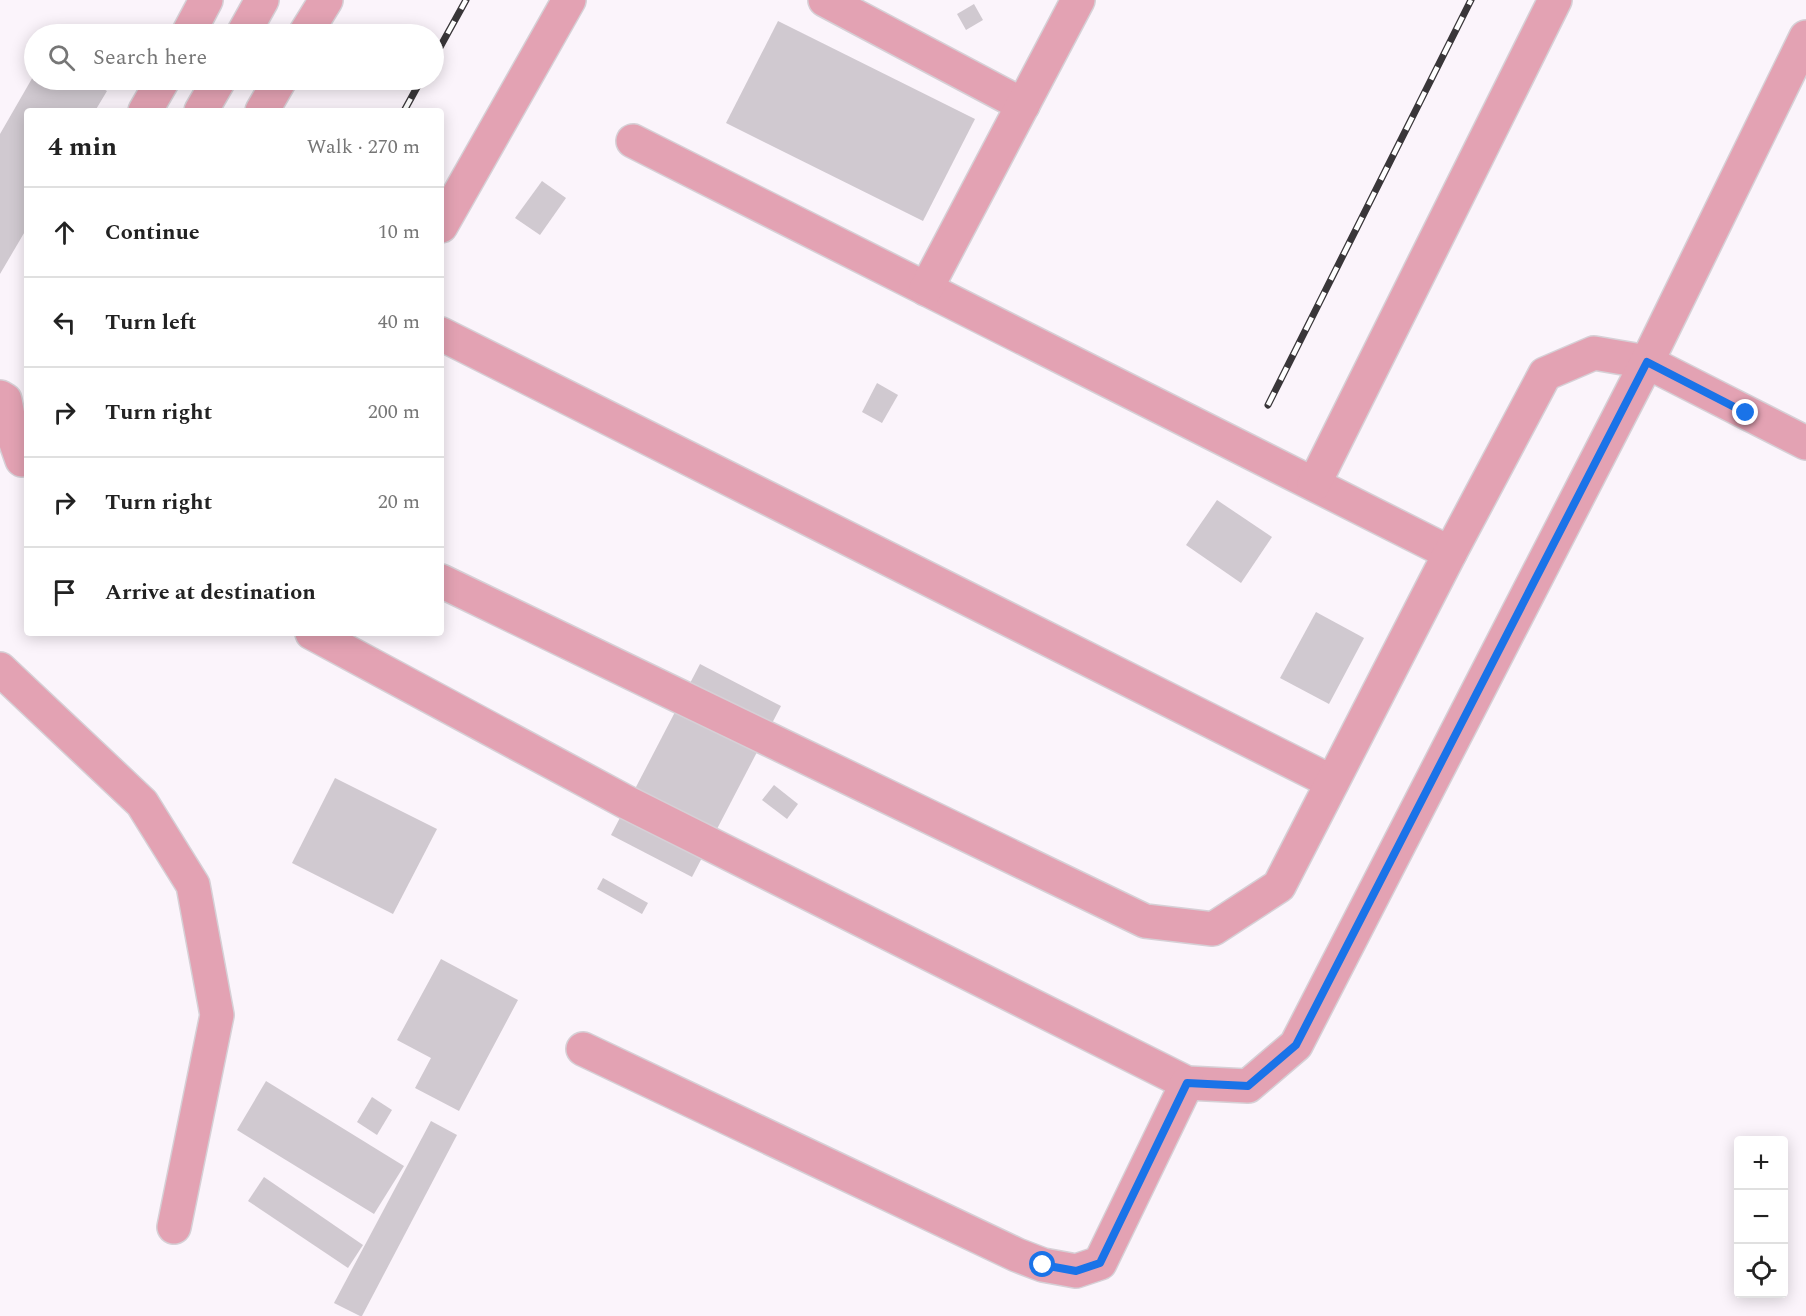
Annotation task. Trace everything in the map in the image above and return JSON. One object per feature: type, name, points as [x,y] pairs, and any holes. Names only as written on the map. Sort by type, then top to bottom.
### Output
[{"type":"lane","points":[[193,24],[206,0]]},
{"type":"lane","points":[[249,24],[262,0]]},
{"type":"lane","points":[[311,24],[326,0]]},
{"type":"lane","points":[[444,221],[569,0]]},
{"type":"lane","points":[[825,0],[1023,105]]},
{"type":"lane","points":[[926,289],[1078,0]]},
{"type":"lane","points":[[1314,484],[1555,0]]},
{"type":"lane","points":[[318,636],[627,802],[1187,1083],[1248,1086],[1296,1045],[1647,362],[1806,37]]},
{"type":"lane","points":[[147,108],[157,90]]},
{"type":"lane","points":[[203,108],[213,90]]},
{"type":"lane","points":[[264,108],[274,90]]},
{"type":"lane","points":[[633,141],[1450,552]]},
{"type":"lane","points":[[444,336],[1332,782]]},
{"type":"lane","points":[[444,582],[1145,921],[1213,930],[1279,886],[1450,552],[1545,374],[1594,352],[1647,362],[1806,443]]},
{"type":"lane","points":[[3,417],[16,464]]},
{"type":"lane","points":[[0,669],[142,802],[193,885],[217,1015],[174,1227]]},
{"type":"lane","points":[[583,1049],[1017,1255],[1043,1265],[1076,1271],[1100,1263],[1187,1083]]},
{"type":"building","points":[[974,4],[983,20],[966,30],[957,14]]},
{"type":"building","points":[[778,21],[975,119],[923,221],[726,123]]},
{"type":"building","points":[[25,90],[107,91],[97,108],[24,108],[24,233],[0,274],[0,134]]},
{"type":"building","points":[[542,181],[566,198],[540,235],[515,218]]},
{"type":"building","points":[[877,383],[898,395],[882,423],[862,412]]},
{"type":"building","points":[[1217,500],[1272,537],[1241,583],[1186,545]]},
{"type":"building","points":[[1316,612],[1364,638],[1329,704],[1280,678]]},
{"type":"building","points":[[700,664],[781,706],[692,877],[611,835]]},
{"type":"building","points":[[335,778],[437,829],[393,914],[292,863]]},
{"type":"building","points":[[774,785],[798,804],[787,819],[762,800]]},
{"type":"building","points":[[603,878],[648,903],[642,914],[597,889]]},
{"type":"building","points":[[441,959],[518,1000],[459,1111],[415,1088],[431,1058],[397,1040]]},
{"type":"building","points":[[266,1081],[404,1166],[374,1214],[237,1130]]},
{"type":"building","points":[[372,1097],[392,1110],[377,1135],[357,1122]]},
{"type":"building","points":[[431,1121],[457,1135],[360,1316],[334,1303]]},
{"type":"building","points":[[264,1177],[363,1245],[348,1268],[248,1201]]},
{"type":"railway","points":[[444,40],[466,0]]},
{"type":"railway","points":[[1268,405],[1471,0]]},
{"type":"railway","points":[[406,108],[416,90]]},
{"type":"route","points":[[1043,1265],[1076,1271],[1100,1263],[1187,1083],[1248,1086],[1296,1045],[1647,362],[1746,413]]}]
